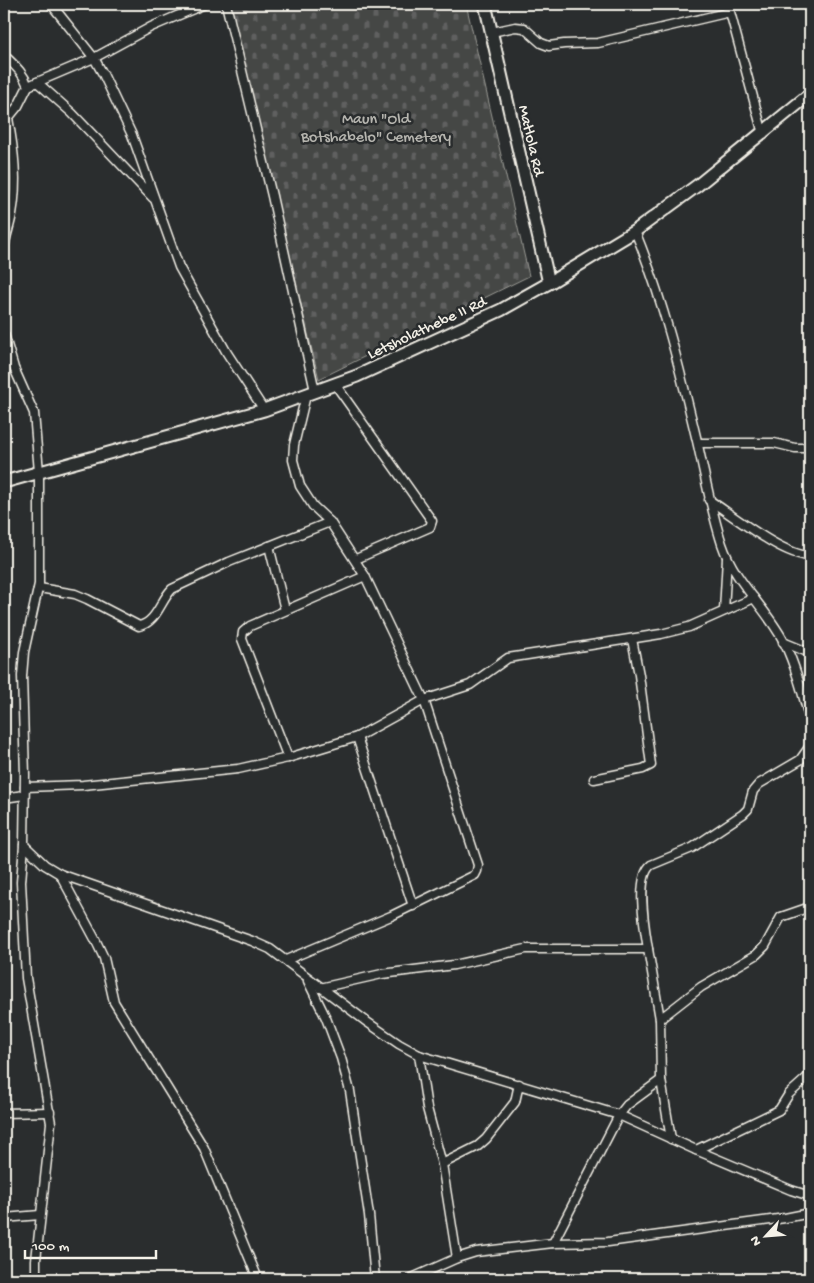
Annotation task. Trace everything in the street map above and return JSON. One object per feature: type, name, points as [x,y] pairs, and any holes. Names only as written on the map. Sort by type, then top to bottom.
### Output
[{"type":"street","points":[[51,4],[94,58],[121,110],[179,268],[227,353],[264,410]]},
{"type":"street","points":[[4,248],[12,215],[16,158],[6,120],[18,106],[28,86],[94,58],[151,27],[206,4]]},
{"type":"street","points":[[226,4],[274,205],[311,393],[294,445],[293,460],[296,473],[306,496],[330,522],[366,576],[424,700],[478,865],[478,871],[475,875],[392,916],[286,960]]},
{"type":"street","name":"Matlola Rd","points":[[486,4],[549,283]]},
{"type":"street","points":[[492,32],[515,27],[524,28],[542,43],[549,46],[598,43],[730,12],[763,134]]},
{"type":"street","points":[[4,55],[25,77],[28,86]]},
{"type":"street","points":[[37,82],[72,113],[156,202]]},
{"type":"street","name":"Letsholathebe II Rd","points":[[4,482],[264,410],[335,384],[501,310],[635,231],[698,185],[810,96]]},
{"type":"street","points":[[635,231],[652,274],[669,328],[698,444],[709,500],[727,556],[735,574],[784,642],[801,688],[810,721]]},
{"type":"street","points":[[4,334],[14,368],[34,413],[39,472],[39,588],[23,664],[24,845],[21,882],[26,978],[51,1123],[40,1215],[36,1279]]},
{"type":"street","points":[[335,384],[432,521],[430,527],[424,530],[356,559]]},
{"type":"street","points":[[698,444],[774,443],[795,448],[810,448]]},
{"type":"street","points":[[709,500],[778,546],[798,554],[810,556]]},
{"type":"street","points":[[39,588],[87,598],[139,626],[150,622],[172,589],[229,562],[330,522]]},
{"type":"street","points":[[270,546],[285,610]]},
{"type":"street","points":[[724,611],[727,556]]},
{"type":"street","points":[[288,758],[242,636],[250,626],[366,576]]},
{"type":"street","points":[[4,798],[24,791],[238,769],[288,758],[357,737],[424,700],[470,685],[508,658],[661,634],[689,627],[754,598]]},
{"type":"street","points":[[594,779],[643,769],[651,765],[639,675],[632,639]]},
{"type":"street","points":[[784,642],[810,653]]},
{"type":"street","points":[[800,649],[810,646]]},
{"type":"street","points":[[357,737],[412,906]]},
{"type":"street","points":[[671,1139],[661,1080],[660,1019],[648,950],[643,907],[643,876],[646,869],[651,865],[692,848],[743,814],[748,809],[754,791],[759,784],[800,760],[810,746]]},
{"type":"street","points":[[24,845],[45,866],[60,874],[270,949],[320,988],[391,1038],[419,1055],[619,1115],[696,1150],[791,1190],[810,1196]]},
{"type":"street","points":[[60,874],[104,958],[114,1002],[204,1148],[258,1279]]},
{"type":"street","points":[[660,1019],[701,987],[756,955],[765,946],[781,917],[810,907]]},
{"type":"street","points":[[320,988],[382,974],[454,965],[526,949],[648,950]]},
{"type":"street","points":[[307,978],[326,1018],[341,1058],[350,1091],[369,1215],[374,1279]]},
{"type":"street","points":[[419,1055],[431,1127],[442,1164],[457,1258]]},
{"type":"street","points":[[696,1150],[774,1113],[810,1075]]},
{"type":"street","points":[[553,1243],[619,1115],[627,1105],[661,1080]]},
{"type":"street","points":[[442,1164],[478,1146],[486,1139],[515,1102],[519,1084]]},
{"type":"street","points":[[4,1113],[50,1112]]},
{"type":"street","points":[[410,1279],[457,1258],[476,1252],[553,1243],[608,1242],[810,1213]]},
{"type":"street","points":[[4,1218],[40,1215]]},
{"type":"green space","name":"Maun \"Old Botshabelo\" Cemetery","points":[[228,4],[466,4],[529,276],[319,379]]}]
